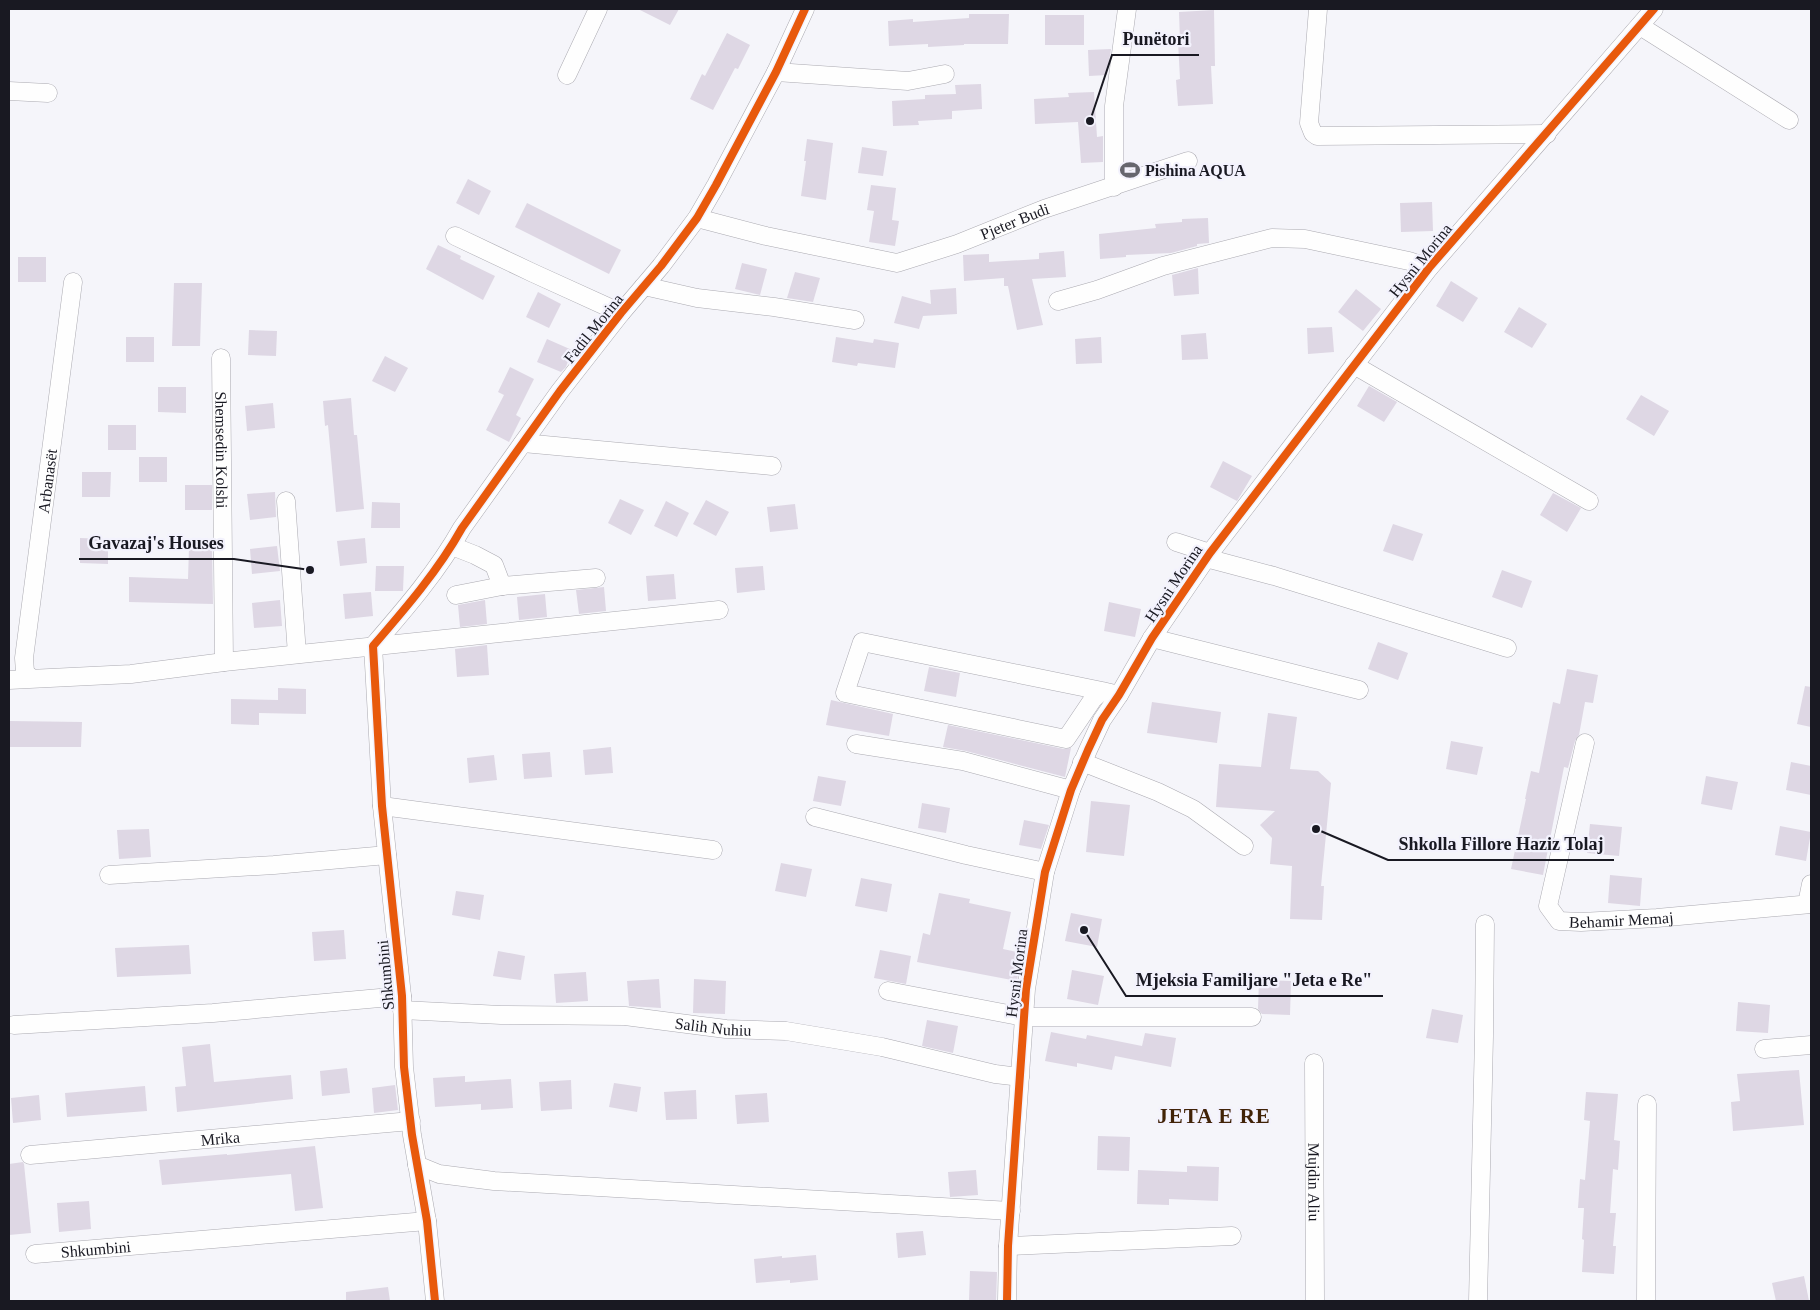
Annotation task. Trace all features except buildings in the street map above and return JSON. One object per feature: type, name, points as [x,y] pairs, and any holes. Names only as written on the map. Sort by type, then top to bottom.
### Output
[{"type":"street","points":[[567,75],[598,9]]},
{"type":"street","name":"Fadil Morina","points":[[373,646],[406,607],[452,546],[462,528],[560,391],[697,218],[776,72],[805,9]]},
{"type":"street","points":[[1114,187],[1114,106],[1127,9]]},
{"type":"street","points":[[1318,9],[1309,124],[1313,133],[1317,136],[1546,134]]},
{"type":"street","name":"Hysni Morina","points":[[1007,1301],[1008,1246],[1026,989],[1045,872],[1071,790],[1102,720],[1111,693],[1152,638],[1208,556],[1429,268],[1654,9]]},
{"type":"street","points":[[1640,26],[1789,120]]},
{"type":"street","points":[[776,72],[908,81],[944,74]]},
{"type":"street","points":[[9,91],[48,93]]},
{"type":"street","name":"Pjeter Budi","points":[[697,218],[766,236],[897,263],[958,244],[1044,210],[1188,160]]},
{"type":"street","name":"Fadil Morina","points":[[455,236],[533,274],[621,313]]},
{"type":"street","points":[[1058,301],[1097,290],[1163,266],[1272,238],[1305,239],[1409,261],[1429,268]]},
{"type":"street","name":"Arbanasët","points":[[31,678],[26,672],[24,658],[73,282]]},
{"type":"street","points":[[644,286],[697,298],[774,307],[855,320]]},
{"type":"street","name":"Shemsedin Kolshi","points":[[221,358],[224,662]]},
{"type":"street","points":[[1354,365],[1590,501]]},
{"type":"street","points":[[523,443],[772,466]]},
{"type":"street","points":[[286,501],[297,654]]},
{"type":"street","points":[[1176,542],[1208,556]]},
{"type":"street","points":[[452,546],[494,565],[502,586]]},
{"type":"street","name":"Hysni Morina","points":[[1208,556],[1507,648]]},
{"type":"street","points":[[456,595],[502,586],[596,578]]},
{"type":"street","points":[[9,680],[131,674],[297,654],[719,610]]},
{"type":"street","points":[[1152,638],[1359,690]]},
{"type":"street","points":[[862,642],[1111,693],[1093,699],[1066,739],[845,693],[862,642]]},
{"type":"street","name":"Shkumbini","points":[[373,646],[382,806],[402,1003],[404,1067],[417,1165],[427,1221],[435,1301]]},
{"type":"street","name":"Behamir Memaj","points":[[1585,742],[1548,906],[1559,921],[1581,922],[1657,918],[1809,904],[1811,884]]},
{"type":"street","points":[[856,744],[963,761],[1071,790]]},
{"type":"street","points":[[1082,762],[1158,792],[1193,809],[1244,846]]},
{"type":"street","points":[[382,806],[713,850]]},
{"type":"street","points":[[815,817],[966,855],[1045,872]]},
{"type":"street","points":[[109,875],[274,865],[387,855]]},
{"type":"street","points":[[1478,1301],[1485,924]]},
{"type":"street","points":[[888,991],[951,1010],[1024,1017]]},
{"type":"street","name":"Shkumbini","points":[[14,1026],[402,1003]]},
{"type":"street","name":"Salih Nuhiu","points":[[402,1003],[501,1016],[625,1016],[726,1029],[786,1031],[882,1047],[995,1074],[1020,1077]]},
{"type":"street","name":"Hysni Morina","points":[[1024,1017],[1252,1017]]},
{"type":"street","points":[[1764,1049],[1811,1045]]},
{"type":"street","name":"Mujdin Aliu","points":[[1314,1063],[1315,1301]]},
{"type":"street","points":[[1646,1301],[1647,1104]]},
{"type":"street","name":"Mrika","points":[[30,1155],[411,1121]]},
{"type":"street","points":[[417,1165],[438,1174],[494,1181],[1011,1211]]},
{"type":"street","name":"Shkumbini","points":[[34,1254],[427,1221]]},
{"type":"street","points":[[1008,1246],[1232,1236]]},
{"type":"cycle path","points":[[435,1301],[427,1221],[412,1135],[404,1067],[402,996],[382,806],[373,646],[432,574],[462,528],[560,391],[621,313],[661,266],[697,218],[776,72],[805,9]]},
{"type":"cycle path","points":[[1007,1301],[1008,1246],[1026,989],[1045,872],[1071,790],[1102,720],[1152,638],[1210,553],[1429,268],[1654,9]]},
{"type":"place","name":"Punëtori","points":[[1090,121]]},
{"type":"place","name":"Pishina AQUA","points":[[1130,170]]},
{"type":"place","name":"Gavazaj's Houses","points":[[310,570]]},
{"type":"place","name":"Shkolla Fillore Haziz Tolaj","points":[[1316,829]]},
{"type":"place","name":"Mjeksia Familjare \"Jeta e Re\"","points":[[1084,930]]},
{"type":"district","name":"JETA E RE","points":[[1214,1116]]}]
